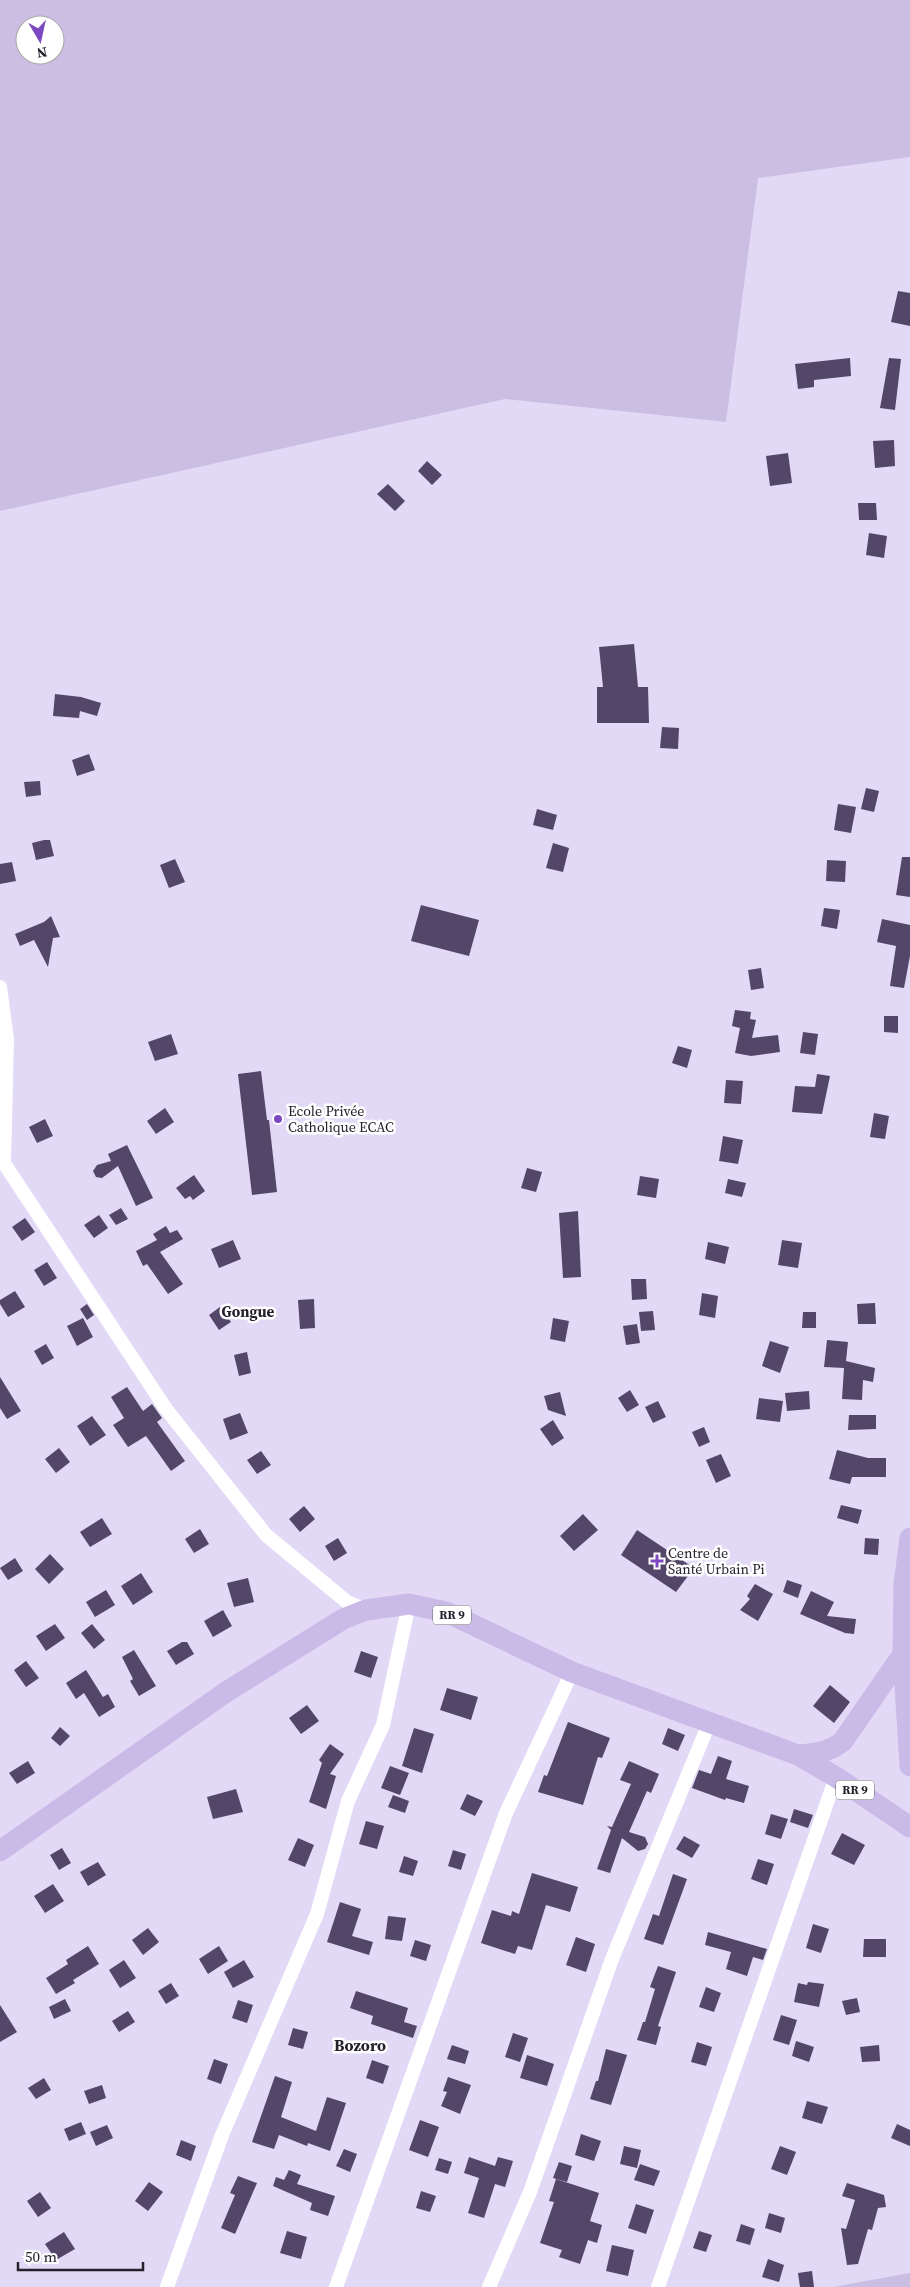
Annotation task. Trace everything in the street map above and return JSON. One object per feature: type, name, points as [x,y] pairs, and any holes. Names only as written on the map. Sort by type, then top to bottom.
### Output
[{"type":"main road","points":[[910,1538],[904,1584],[903,1654],[910,1766]]},
{"type":"main road","name":"RR 9","points":[[0,1851],[226,1692],[343,1619],[366,1610],[409,1604],[446,1612],[572,1672],[710,1721],[798,1755],[836,1777],[910,1827]]},
{"type":"main road","name":"RR 9","points":[[798,1755],[817,1754],[837,1746],[843,1741],[903,1654]]},
{"type":"street","points":[[0,987],[8,1040],[2,1160],[166,1409],[266,1535],[347,1602],[366,1610]]},
{"type":"street","points":[[167,2287],[222,2135],[317,1914],[348,1801],[383,1725],[409,1604]]},
{"type":"street","points":[[336,2287],[506,1813],[572,1672]]},
{"type":"street","points":[[489,2287],[530,2192],[612,1959],[710,1721]]},
{"type":"street","points":[[658,2287],[836,1777]]},
{"type":"shaded area","points":[[0,0],[910,0],[910,157],[758,178],[726,422],[505,399],[0,511]]},
{"type":"shaded area","points":[[910,2273],[910,2287],[833,2287]]},
{"type":"building","points":[[898,291],[910,293],[910,326],[891,322]]},
{"type":"building","points":[[850,358],[851,376],[814,380],[814,387],[798,389],[795,364]]},
{"type":"building","points":[[889,358],[901,359],[895,410],[880,408]]},
{"type":"building","points":[[894,440],[895,466],[875,468],[873,441]]},
{"type":"building","points":[[788,453],[792,483],[770,486],[766,456]]},
{"type":"building","points":[[427,461],[442,475],[432,485],[418,471]]},
{"type":"building","points":[[388,484],[405,501],[395,511],[377,494]]},
{"type":"building","points":[[858,503],[876,503],[877,520],[859,520]]},
{"type":"building","points":[[869,533],[887,536],[884,558],[866,555]]},
{"type":"building","points":[[634,644],[638,687],[648,687],[649,723],[597,723],[597,687],[603,687],[599,647]]},
{"type":"building","points":[[55,694],[81,697],[101,703],[97,716],[80,711],[79,718],[53,716]]},
{"type":"building","points":[[662,727],[679,728],[678,749],[660,748]]},
{"type":"building","points":[[89,754],[95,770],[77,776],[72,760]]},
{"type":"building","points":[[40,781],[41,795],[26,797],[24,782]]},
{"type":"building","points":[[866,788],[879,791],[874,812],[861,809]]},
{"type":"building","points":[[838,804],[856,807],[851,833],[834,830]]},
{"type":"building","points":[[537,809],[557,815],[553,830],[533,825]]},
{"type":"building","points":[[50,840],[54,856],[36,860],[32,843]]},
{"type":"building","points":[[553,843],[569,848],[563,872],[546,868]]},
{"type":"building","points":[[902,857],[910,857],[910,897],[896,895]]},
{"type":"building","points":[[175,859],[185,882],[169,888],[160,865]]},
{"type":"building","points":[[827,860],[846,861],[845,882],[826,881]]},
{"type":"building","points":[[12,862],[16,881],[0,884],[0,864]]},
{"type":"building","points":[[421,905],[479,920],[469,956],[411,941]]},
{"type":"building","points":[[824,908],[840,910],[837,929],[821,926]]},
{"type":"building","points":[[51,916],[60,937],[53,938],[48,967],[34,940],[20,946],[15,934],[44,922]]},
{"type":"building","points":[[882,919],[910,925],[910,956],[904,988],[890,986],[896,946],[877,942]]},
{"type":"building","points":[[761,968],[764,988],[751,990],[748,970]]},
{"type":"building","points":[[735,1010],[751,1012],[750,1019],[756,1020],[752,1038],[778,1035],[780,1052],[751,1056],[735,1053],[740,1028],[732,1026]]},
{"type":"building","points":[[884,1016],[898,1016],[898,1033],[884,1032]]},
{"type":"building","points":[[803,1032],[818,1034],[815,1055],[800,1053]]},
{"type":"building","points":[[171,1034],[178,1054],[155,1061],[148,1042]]},
{"type":"building","points":[[678,1046],[692,1050],[687,1068],[672,1063]]},
{"type":"building","points":[[261,1071],[267,1120],[269,1120],[277,1192],[252,1195],[238,1074]]},
{"type":"building","points":[[817,1074],[830,1076],[822,1114],[792,1112],[795,1086],[815,1087]]},
{"type":"building","points":[[726,1080],[743,1081],[741,1104],[724,1103]]},
{"type":"building","points":[[165,1108],[174,1122],[156,1134],[147,1121]]},
{"type":"building","points":[[874,1113],[889,1116],[885,1139],[870,1137]]},
{"type":"building","points":[[45,1119],[53,1136],[37,1143],[29,1127]]},
{"type":"building","points":[[723,1136],[743,1140],[738,1164],[719,1161]]},
{"type":"building","points":[[127,1145],[153,1198],[136,1206],[118,1166],[102,1178],[96,1177],[93,1171],[97,1165],[111,1161],[108,1154]]},
{"type":"building","points":[[527,1168],[542,1172],[536,1192],[521,1188]]},
{"type":"building","points":[[194,1175],[205,1191],[193,1200],[190,1196],[185,1199],[176,1188]]},
{"type":"building","points":[[640,1176],[659,1179],[656,1198],[637,1195]]},
{"type":"building","points":[[728,1179],[746,1183],[742,1197],[725,1193]]},
{"type":"building","points":[[121,1208],[128,1219],[116,1225],[109,1215]]},
{"type":"building","points":[[578,1211],[581,1277],[563,1278],[559,1213]]},
{"type":"building","points":[[99,1215],[108,1228],[94,1238],[84,1225]]},
{"type":"building","points":[[25,1218],[35,1232],[22,1241],[12,1227]]},
{"type":"building","points":[[166,1226],[170,1233],[177,1230],[183,1239],[160,1252],[183,1284],[168,1294],[147,1264],[143,1266],[136,1251],[157,1240],[153,1234]]},
{"type":"building","points":[[233,1240],[241,1259],[219,1268],[211,1249]]},
{"type":"building","points":[[782,1240],[802,1243],[798,1268],[778,1265]]},
{"type":"building","points":[[708,1242],[729,1247],[725,1264],[705,1259]]},
{"type":"building","points":[[47,1262],[57,1278],[44,1286],[34,1270]]},
{"type":"building","points":[[631,1279],[646,1279],[647,1299],[632,1300]]},
{"type":"building","points":[[15,1291],[25,1307],[8,1317],[0,1304],[0,1300]]},
{"type":"building","points":[[702,1293],[718,1296],[715,1318],[699,1315]]},
{"type":"building","points":[[314,1299],[315,1328],[300,1329],[298,1300]]},
{"type":"building","points":[[875,1303],[876,1324],[858,1324],[857,1304]]},
{"type":"building","points":[[87,1304],[94,1315],[87,1320],[80,1309]]},
{"type":"building","points":[[220,1307],[231,1322],[219,1330],[209,1315]]},
{"type":"building","points":[[653,1311],[655,1330],[641,1331],[639,1312]]},
{"type":"building","points":[[803,1312],[816,1312],[816,1328],[802,1328]]},
{"type":"building","points":[[83,1318],[93,1337],[77,1346],[67,1326]]},
{"type":"building","points":[[553,1318],[569,1321],[565,1342],[550,1339]]},
{"type":"building","points":[[637,1324],[640,1343],[626,1345],[623,1326]]},
{"type":"building","points":[[827,1340],[848,1342],[846,1361],[875,1368],[873,1382],[863,1380],[862,1400],[842,1399],[844,1368],[824,1367]]},
{"type":"building","points":[[770,1341],[789,1347],[780,1373],[762,1366]]},
{"type":"building","points":[[46,1344],[54,1358],[42,1365],[34,1351]]},
{"type":"building","points":[[247,1352],[251,1373],[239,1376],[234,1355]]},
{"type":"building","points":[[0,1377],[21,1411],[7,1419],[0,1408]]},
{"type":"building","points":[[127,1387],[143,1411],[152,1404],[162,1418],[157,1422],[185,1461],[171,1471],[146,1436],[128,1447],[113,1425],[124,1418],[111,1397]]},
{"type":"building","points":[[630,1390],[639,1405],[627,1412],[618,1398]]},
{"type":"building","points":[[809,1391],[810,1409],[787,1411],[785,1393]]},
{"type":"building","points":[[560,1392],[566,1416],[548,1410],[544,1396]]},
{"type":"building","points":[[759,1398],[783,1401],[780,1422],[756,1419]]},
{"type":"building","points":[[658,1401],[666,1417],[653,1423],[645,1407]]},
{"type":"building","points":[[240,1413],[248,1433],[230,1440],[223,1419]]},
{"type":"building","points":[[849,1415],[876,1415],[876,1429],[848,1430]]},
{"type":"building","points":[[92,1416],[106,1435],[90,1446],[77,1426]]},
{"type":"building","points":[[553,1420],[564,1438],[552,1446],[540,1429]]},
{"type":"building","points":[[704,1427],[710,1442],[699,1447],[692,1432]]},
{"type":"building","points":[[59,1448],[70,1462],[56,1473],[45,1459]]},
{"type":"building","points":[[837,1450],[868,1458],[886,1458],[886,1477],[852,1477],[850,1484],[829,1479]]},
{"type":"building","points":[[261,1451],[271,1465],[257,1474],[247,1460]]},
{"type":"building","points":[[721,1454],[731,1476],[716,1483],[706,1460]]},
{"type":"building","points":[[841,1505],[862,1510],[858,1524],[837,1518]]},
{"type":"building","points":[[304,1506],[315,1519],[300,1532],[289,1519]]},
{"type":"building","points":[[583,1514],[598,1530],[574,1551],[560,1536]]},
{"type":"building","points":[[102,1518],[112,1534],[90,1547],[80,1532]]},
{"type":"building","points":[[200,1529],[209,1544],[194,1553],[185,1539]]},
{"type":"building","name":"Centre de Santé Urbain Pi","points":[[637,1530],[694,1568],[676,1592],[621,1555]]},
{"type":"building","points":[[338,1538],[347,1553],[334,1561],[325,1546]]},
{"type":"building","points":[[865,1538],[879,1539],[878,1555],[864,1554]]},
{"type":"building","points":[[50,1554],[64,1569],[49,1584],[35,1569]]},
{"type":"building","points":[[15,1558],[23,1571],[8,1580],[0,1568]]},
{"type":"building","points":[[141,1573],[153,1592],[133,1605],[121,1586]]},
{"type":"building","points":[[248,1578],[254,1602],[234,1607],[227,1583]]},
{"type":"building","points":[[787,1580],[802,1585],[798,1598],[783,1592]]},
{"type":"building","points":[[755,1584],[773,1594],[758,1621],[740,1610],[750,1599],[747,1596]]},
{"type":"building","points":[[106,1590],[115,1605],[95,1617],[86,1602]]},
{"type":"building","points":[[811,1591],[834,1602],[827,1616],[856,1619],[854,1634],[845,1633],[800,1614]]},
{"type":"building","points":[[223,1610],[232,1626],[213,1637],[204,1621]]},
{"type":"building","points":[[55,1624],[65,1638],[46,1651],[36,1636]]},
{"type":"building","points":[[92,1624],[105,1640],[94,1649],[81,1633]]},
{"type":"building","points":[[182,1642],[187,1642],[194,1654],[176,1665],[167,1651]]},
{"type":"building","points":[[134,1650],[156,1686],[139,1696],[130,1681],[133,1679],[122,1657]]},
{"type":"building","points":[[361,1651],[378,1657],[371,1678],[354,1672]]},
{"type":"building","points":[[26,1661],[39,1678],[26,1687],[14,1670]]},
{"type":"building","points":[[86,1670],[103,1697],[108,1694],[115,1707],[99,1717],[84,1693],[76,1699],[66,1683]]},
{"type":"building","points":[[830,1685],[850,1702],[834,1723],[813,1706]]},
{"type":"building","points":[[447,1688],[478,1697],[471,1720],[440,1710]]},
{"type":"building","points":[[307,1705],[319,1721],[301,1734],[289,1718]]},
{"type":"building","points":[[568,1722],[610,1738],[602,1758],[598,1757],[583,1805],[538,1792],[544,1775],[547,1776]]},
{"type":"building","points":[[60,1727],[70,1736],[60,1746],[51,1738]]},
{"type":"building","points":[[414,1728],[434,1734],[422,1773],[402,1766]]},
{"type":"building","points":[[668,1728],[685,1735],[678,1751],[662,1744]]},
{"type":"building","points":[[330,1744],[344,1754],[330,1774],[336,1776],[326,1809],[309,1802],[322,1763],[319,1760]]},
{"type":"building","points":[[718,1756],[732,1761],[726,1779],[749,1786],[744,1803],[726,1798],[725,1800],[692,1788],[699,1770],[711,1774]]},
{"type":"building","points":[[28,1761],[35,1773],[17,1784],[9,1773]]},
{"type":"building","points":[[629,1761],[659,1774],[651,1793],[647,1791],[629,1832],[645,1837],[648,1844],[645,1849],[638,1851],[622,1838],[610,1873],[597,1869],[611,1830],[607,1826],[612,1827],[631,1784],[620,1780]]},
{"type":"building","points":[[390,1766],[409,1773],[400,1795],[381,1788]]},
{"type":"building","points":[[236,1789],[243,1812],[213,1819],[207,1797]]},
{"type":"building","points":[[467,1794],[483,1801],[475,1816],[460,1809]]},
{"type":"building","points":[[393,1795],[409,1801],[405,1813],[388,1807]]},
{"type":"building","points":[[794,1809],[813,1815],[808,1828],[790,1822]]},
{"type":"building","points":[[771,1814],[788,1819],[781,1839],[765,1834]]},
{"type":"building","points":[[366,1821],[384,1826],[377,1849],[359,1844]]},
{"type":"building","points":[[842,1833],[865,1845],[854,1865],[831,1854]]},
{"type":"building","points":[[684,1836],[700,1845],[692,1858],[676,1849]]},
{"type":"building","points":[[298,1838],[314,1845],[305,1867],[288,1860]]},
{"type":"building","points":[[62,1848],[71,1863],[59,1870],[50,1855]]},
{"type":"building","points":[[453,1850],[466,1854],[461,1870],[448,1866]]},
{"type":"building","points":[[404,1856],[418,1861],[413,1876],[399,1872]]},
{"type":"building","points":[[758,1859],[774,1864],[767,1885],[751,1879]]},
{"type":"building","points":[[98,1862],[106,1875],[88,1886],[80,1872]]},
{"type":"building","points":[[532,1873],[578,1887],[570,1912],[546,1905],[532,1950],[518,1946],[515,1954],[481,1943],[492,1910],[511,1916],[512,1911],[519,1914]]},
{"type":"building","points":[[673,1874],[687,1879],[663,1945],[644,1939],[653,1914],[659,1916]]},
{"type":"building","points":[[53,1884],[64,1901],[45,1913],[34,1896]]},
{"type":"building","points":[[340,1902],[361,1909],[352,1936],[373,1942],[369,1955],[327,1942]]},
{"type":"building","points":[[388,1916],[406,1918],[402,1941],[385,1939]]},
{"type":"building","points":[[813,1924],[829,1929],[821,1953],[806,1948]]},
{"type":"building","points":[[148,1928],[159,1942],[143,1955],[132,1940]]},
{"type":"building","points":[[708,1932],[767,1949],[763,1960],[753,1957],[747,1976],[726,1969],[731,1952],[705,1945]]},
{"type":"building","points":[[576,1937],[595,1944],[586,1972],[566,1965]]},
{"type":"building","points":[[864,1939],[886,1939],[886,1957],[863,1957]]},
{"type":"building","points":[[415,1940],[431,1945],[426,1961],[410,1956]]},
{"type":"building","points":[[88,1946],[99,1964],[73,1980],[75,1983],[56,1994],[46,1978],[68,1964],[66,1960]]},
{"type":"building","points":[[219,1946],[228,1961],[208,1974],[199,1959]]},
{"type":"building","points":[[124,1960],[136,1978],[120,1988],[109,1970]]},
{"type":"building","points":[[244,1960],[254,1977],[233,1988],[224,1972]]},
{"type":"building","points":[[658,1966],[676,1972],[658,2026],[661,2027],[656,2045],[637,2040],[643,2022],[645,2022],[655,1989],[650,1987]]},
{"type":"building","points":[[808,1982],[824,1984],[819,2007],[794,2002],[798,1983],[807,1985]]},
{"type":"building","points":[[171,1983],[179,1996],[166,2004],[158,1991]]},
{"type":"building","points":[[706,1987],[721,1993],[714,2012],[699,2007]]},
{"type":"building","points":[[356,1991],[408,2008],[404,2022],[417,2026],[413,2038],[371,2024],[373,2016],[350,2008]]},
{"type":"building","points":[[857,1998],[860,2012],[846,2015],[842,2001]]},
{"type":"building","points":[[65,1999],[71,2011],[54,2019],[49,2007]]},
{"type":"building","points":[[238,2000],[253,2005],[247,2023],[232,2018]]},
{"type":"building","points":[[0,2005],[17,2032],[0,2042]]},
{"type":"building","points":[[128,2011],[135,2022],[119,2032],[112,2021]]},
{"type":"building","points":[[781,2015],[797,2020],[789,2045],[773,2040]]},
{"type":"building","points":[[293,2028],[308,2032],[303,2049],[288,2045]]},
{"type":"building","points":[[513,2033],[528,2038],[520,2062],[505,2057]]},
{"type":"building","points":[[796,2041],[814,2047],[809,2062],[792,2056]]},
{"type":"building","points":[[697,2042],[712,2047],[706,2066],[691,2062]]},
{"type":"building","points":[[452,2045],[469,2051],[465,2064],[447,2059]]},
{"type":"building","points":[[879,2045],[880,2061],[862,2062],[860,2047]]},
{"type":"building","points":[[606,2049],[627,2055],[611,2105],[590,2099],[596,2081],[598,2081]]},
{"type":"building","points":[[527,2055],[554,2064],[547,2086],[520,2078]]},
{"type":"building","points":[[214,2059],[228,2064],[221,2084],[207,2079]]},
{"type":"building","points":[[372,2060],[389,2066],[383,2084],[366,2078]]},
{"type":"building","points":[[275,2076],[292,2082],[281,2117],[316,2131],[327,2097],[346,2103],[330,2151],[308,2143],[307,2146],[279,2135],[274,2149],[252,2142]]},
{"type":"building","points":[[448,2077],[471,2085],[460,2114],[441,2106],[447,2092],[443,2091]]},
{"type":"building","points":[[44,2078],[51,2090],[36,2099],[28,2088]]},
{"type":"building","points":[[102,2085],[106,2098],[89,2104],[84,2091]]},
{"type":"building","points":[[807,2101],[828,2107],[822,2124],[802,2118]]},
{"type":"building","points":[[420,2120],[439,2127],[428,2157],[409,2150]]},
{"type":"building","points":[[81,2122],[86,2134],[69,2141],[64,2129]]},
{"type":"building","points":[[897,2124],[910,2130],[910,2146],[891,2138]]},
{"type":"building","points":[[107,2125],[113,2138],[96,2146],[90,2132]]},
{"type":"building","points":[[581,2134],[601,2141],[594,2161],[575,2155]]},
{"type":"building","points":[[181,2140],[196,2146],[191,2161],[176,2155]]},
{"type":"building","points":[[624,2146],[641,2150],[637,2168],[620,2164]]},
{"type":"building","points":[[780,2146],[796,2152],[787,2175],[771,2169]]},
{"type":"building","points":[[344,2149],[357,2154],[350,2172],[336,2166]]},
{"type":"building","points":[[469,2157],[495,2166],[498,2157],[513,2161],[505,2187],[495,2184],[484,2218],[468,2213],[479,2178],[464,2173]]},
{"type":"building","points":[[439,2158],[452,2162],[448,2174],[435,2170]]},
{"type":"building","points":[[559,2162],[572,2166],[567,2182],[553,2178]]},
{"type":"building","points":[[640,2164],[660,2171],[654,2186],[634,2180]]},
{"type":"building","points":[[289,2170],[301,2175],[297,2184],[335,2196],[328,2216],[310,2210],[312,2203],[273,2186],[276,2177],[284,2180]]},
{"type":"building","points":[[238,2176],[257,2183],[235,2234],[221,2228],[235,2195],[230,2193]]},
{"type":"building","points":[[556,2179],[599,2193],[590,2221],[602,2225],[597,2243],[588,2240],[580,2264],[559,2257],[562,2250],[540,2243],[554,2202],[549,2201]]},
{"type":"building","points":[[149,2182],[163,2192],[148,2211],[135,2201]]},
{"type":"building","points":[[847,2183],[884,2195],[886,2207],[878,2208],[872,2230],[868,2229],[858,2264],[847,2265],[841,2228],[846,2229],[855,2200],[842,2196]]},
{"type":"building","points":[[421,2191],[436,2196],[430,2212],[416,2208]]},
{"type":"building","points":[[40,2192],[51,2208],[38,2217],[27,2201]]},
{"type":"building","points":[[636,2204],[654,2210],[646,2234],[628,2228]]},
{"type":"building","points":[[769,2213],[785,2218],[781,2233],[765,2228]]},
{"type":"building","points":[[741,2224],[755,2229],[750,2245],[736,2241]]},
{"type":"building","points":[[287,2231],[307,2237],[301,2259],[280,2253]]},
{"type":"building","points":[[699,2231],[712,2235],[706,2252],[693,2248]]},
{"type":"building","points":[[64,2232],[75,2249],[56,2260],[45,2244]]},
{"type":"building","points":[[612,2245],[634,2250],[628,2276],[606,2271]]},
{"type":"building","points":[[768,2259],[784,2265],[779,2282],[762,2277]]},
{"type":"building","points":[[812,2271],[814,2287],[800,2287],[798,2273]]},
{"type":"place","name":"Ecole Privée Catholique ECAC","points":[[278,1119]]},
{"type":"place","name":"Centre de Santé Urbain Pi","points":[[657,1561]]},
{"type":"district","name":"Gongue","points":[[248,1312]]},
{"type":"district","name":"Bozoro","points":[[360,2045]]}]
